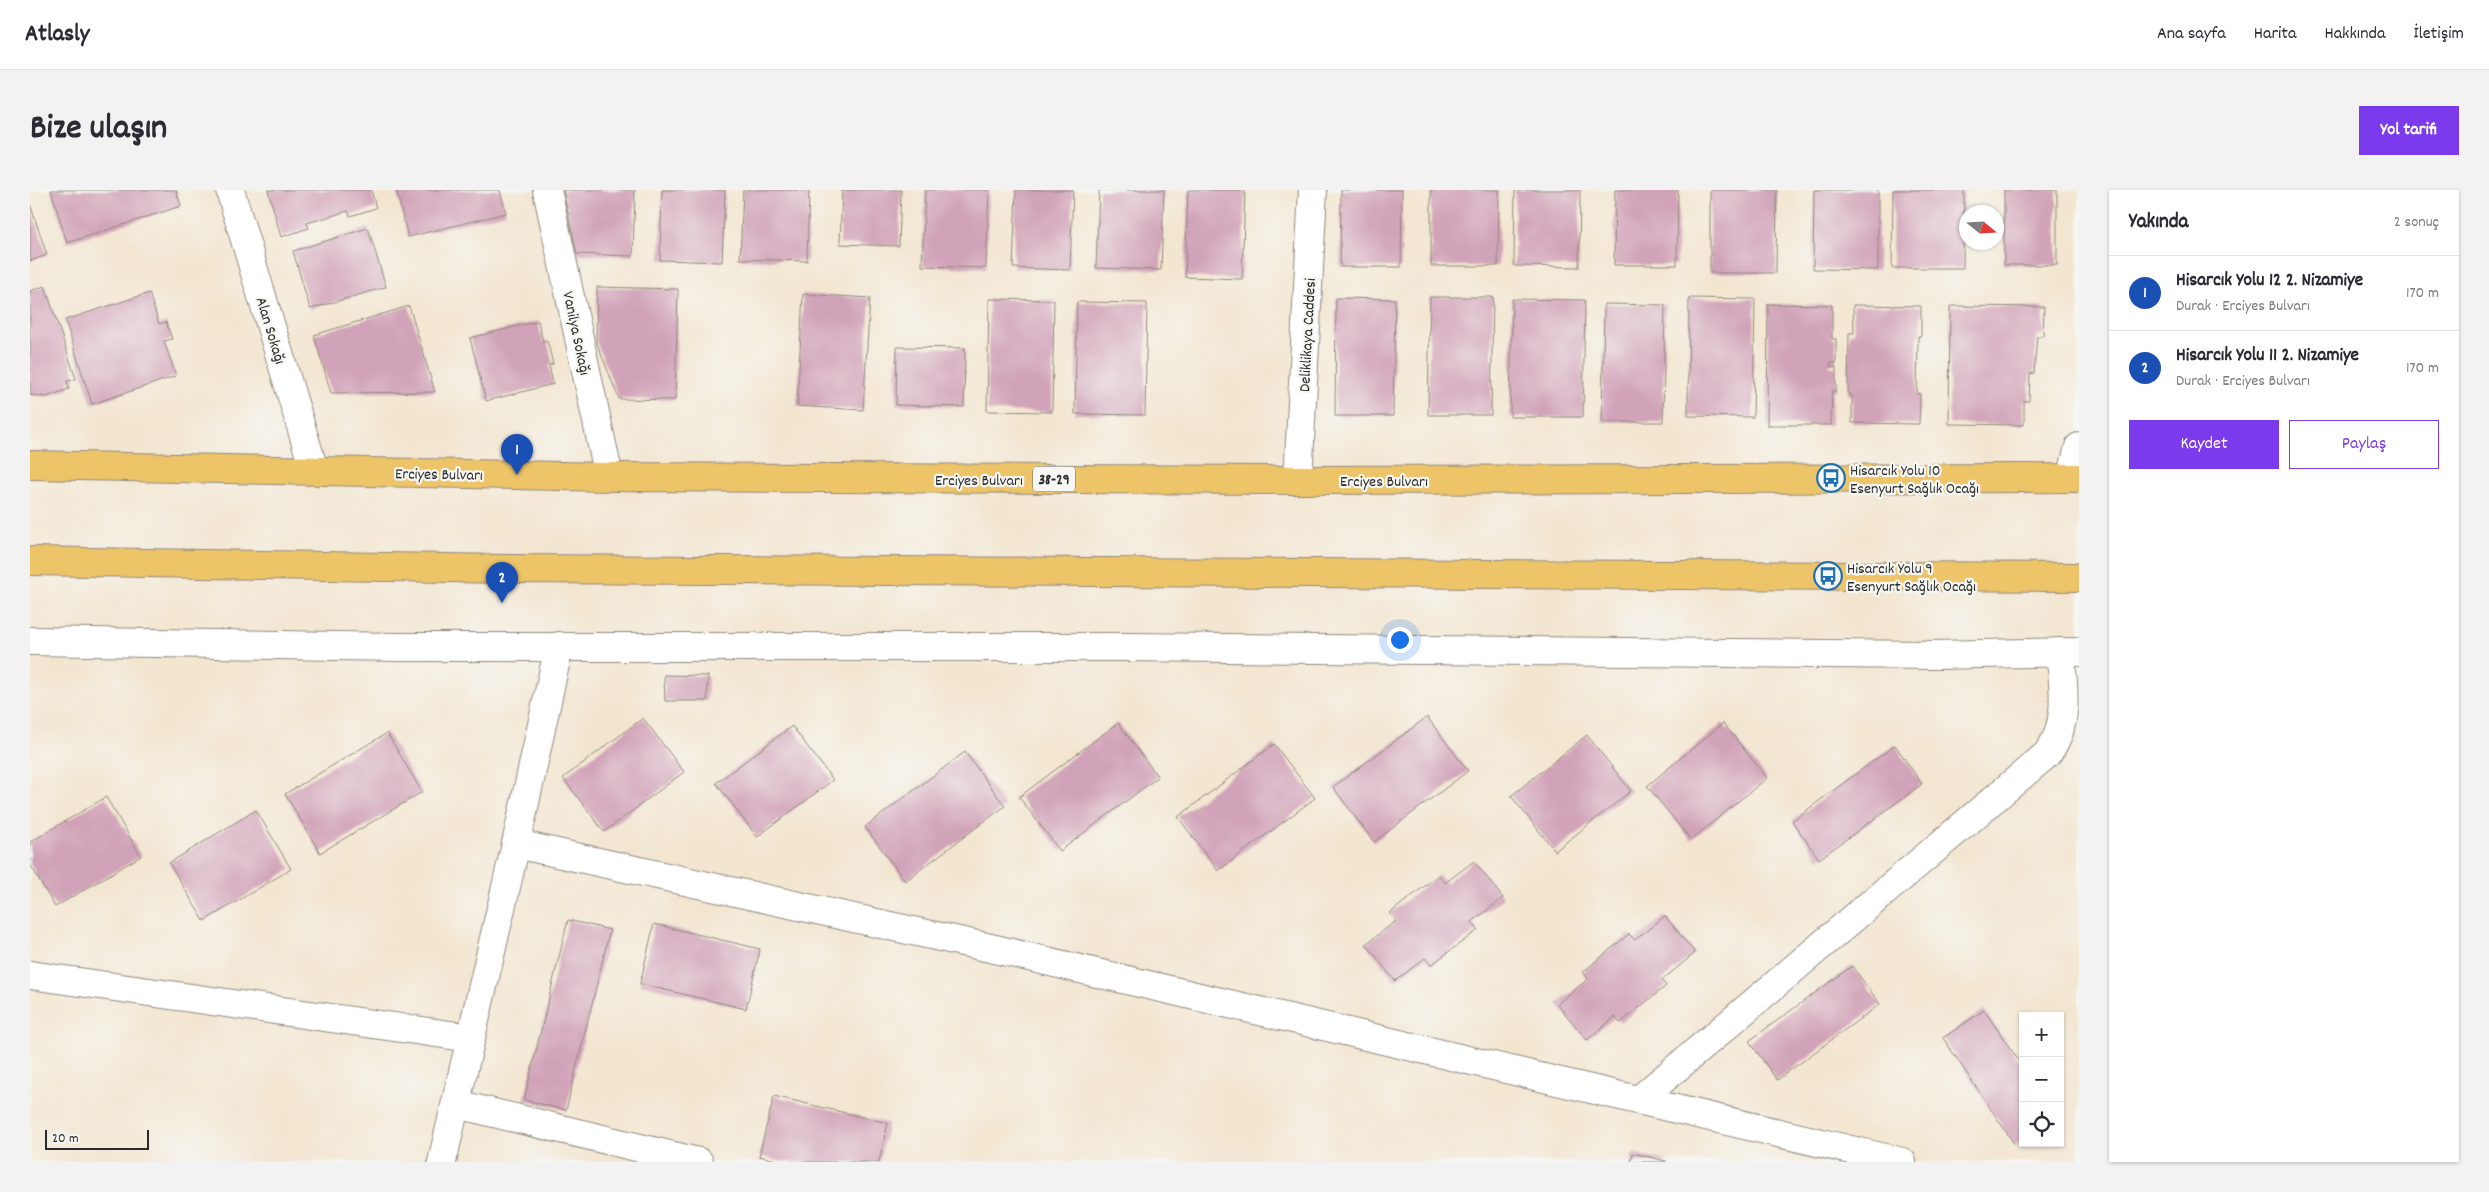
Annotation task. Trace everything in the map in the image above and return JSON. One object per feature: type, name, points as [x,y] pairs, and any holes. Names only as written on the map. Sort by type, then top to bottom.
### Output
[{"type":"highway","name":"Erciyes Bulvarı","points":[[30,465],[609,477],[1298,480],[2075,478]]},
{"type":"highway","points":[[30,561],[508,569],[2079,577]]},
{"type":"street","name":"Alan Sokağı","points":[[230,190],[314,470]]},
{"type":"street","name":"Vanilya Sokağı","points":[[547,190],[609,477]]},
{"type":"street","name":"Deliklikaya Caddesi","points":[[1298,480],[1313,190]]},
{"type":"street","points":[[2075,478],[2079,447]]},
{"type":"street","points":[[30,641],[368,647],[1193,647],[1935,655],[2070,652],[2061,724],[2054,746],[2046,755],[1640,1100]]},
{"type":"street","points":[[442,1162],[516,844],[558,646]]},
{"type":"street","points":[[516,844],[1004,951],[1902,1162]]},
{"type":"street","points":[[30,975],[471,1038]]},
{"type":"street","points":[[456,1104],[699,1162]]},
{"type":"building","points":[[51,190],[176,190],[181,206],[67,243]]},
{"type":"building","points":[[268,190],[371,190],[376,208],[350,216],[348,211],[307,223],[309,228],[281,237]]},
{"type":"building","points":[[396,190],[500,190],[506,213],[408,237]]},
{"type":"building","points":[[563,190],[635,190],[633,256],[577,254]]},
{"type":"building","points":[[662,190],[725,190],[722,262],[660,260]]},
{"type":"building","points":[[743,190],[809,190],[807,261],[740,259]]},
{"type":"building","points":[[842,190],[901,190],[899,246],[840,244]]},
{"type":"building","points":[[925,190],[989,190],[986,268],[922,266]]},
{"type":"building","points":[[1016,190],[1073,190],[1070,270],[1013,268]]},
{"type":"building","points":[[1099,190],[1164,190],[1161,270],[1096,268]]},
{"type":"building","points":[[1188,190],[1245,190],[1242,279],[1185,277]]},
{"type":"building","points":[[1341,190],[1402,190],[1401,267],[1340,267]]},
{"type":"building","points":[[1431,190],[1499,190],[1498,266],[1431,266]]},
{"type":"building","points":[[1515,190],[1580,190],[1579,267],[1514,266]]},
{"type":"building","points":[[1615,190],[1678,190],[1677,265],[1614,265]]},
{"type":"building","points":[[1710,190],[1777,190],[1776,273],[1710,273]]},
{"type":"building","points":[[1814,190],[1878,190],[1878,270],[1813,269]]},
{"type":"building","points":[[1893,190],[1964,190],[1964,205],[1959,205],[1959,250],[1963,250],[1963,268],[1892,268]]},
{"type":"building","points":[[2004,190],[2057,190],[2057,265],[2004,265]]},
{"type":"building","points":[[30,204],[47,255],[30,261]]},
{"type":"building","points":[[368,228],[386,287],[310,309],[293,251]]},
{"type":"building","points":[[45,286],[76,379],[67,381],[69,389],[46,397],[30,395],[30,291]]},
{"type":"building","points":[[597,287],[678,289],[675,400],[619,399],[596,341]]},
{"type":"building","points":[[149,293],[159,324],[166,322],[172,339],[164,341],[176,376],[92,404],[65,320]]},
{"type":"building","points":[[803,294],[870,298],[863,410],[797,406]]},
{"type":"building","points":[[1430,297],[1493,297],[1491,415],[1428,415]]},
{"type":"building","points":[[1336,298],[1395,299],[1393,416],[1335,416]]},
{"type":"building","points":[[1689,298],[1755,299],[1753,417],[1688,416]]},
{"type":"building","points":[[989,299],[1054,300],[1052,412],[987,411]]},
{"type":"building","points":[[1512,299],[1585,300],[1583,417],[1510,417]]},
{"type":"building","points":[[1077,302],[1147,303],[1145,415],[1075,414]]},
{"type":"building","points":[[1604,304],[1665,305],[1663,422],[1602,422]]},
{"type":"building","points":[[1768,304],[1832,305],[1832,339],[1836,339],[1836,363],[1830,363],[1830,367],[1836,367],[1836,391],[1832,391],[1831,425],[1767,425]]},
{"type":"building","points":[[1853,305],[1921,306],[1921,336],[1918,336],[1917,394],[1920,394],[1919,424],[1852,423],[1852,395],[1848,395],[1849,333],[1854,333]]},
{"type":"building","points":[[409,306],[435,392],[331,393],[314,335]]},
{"type":"building","points":[[1950,306],[2044,307],[2043,336],[2037,336],[2034,373],[2030,374],[2029,401],[2024,401],[2024,425],[1949,424]]},
{"type":"building","points":[[538,321],[543,342],[547,340],[553,364],[549,365],[553,384],[486,401],[470,338]]},
{"type":"building","points":[[897,347],[965,348],[964,407],[896,405]]},
{"type":"building","points":[[664,675],[708,676],[707,701],[665,701]]},
{"type":"building","points":[[1427,717],[1468,771],[1374,842],[1333,787]]},
{"type":"building","points":[[643,718],[684,772],[604,832],[563,778]]},
{"type":"building","points":[[1118,723],[1158,777],[1060,851],[1019,797]]},
{"type":"building","points":[[1723,723],[1767,778],[1691,840],[1647,786]]},
{"type":"building","points":[[792,726],[833,780],[757,837],[716,783]]},
{"type":"building","points":[[387,733],[422,792],[320,853],[285,794]]},
{"type":"building","points":[[1587,735],[1631,791],[1555,851],[1511,796]]},
{"type":"building","points":[[1274,744],[1315,798],[1218,871],[1178,817]]},
{"type":"building","points":[[1895,745],[1922,784],[1819,859],[1792,821]]},
{"type":"building","points":[[965,752],[1005,806],[905,881],[865,827]]},
{"type":"building","points":[[106,797],[141,856],[55,907],[30,864],[30,842]]},
{"type":"building","points":[[256,810],[291,869],[204,921],[169,863]]},
{"type":"building","points":[[1474,861],[1503,898],[1472,922],[1478,930],[1431,965],[1425,958],[1395,981],[1366,944],[1396,921],[1390,913],[1439,875],[1445,883]]},
{"type":"building","points":[[1665,916],[1695,953],[1662,980],[1666,986],[1620,1023],[1615,1017],[1587,1040],[1557,1004],[1588,979],[1583,972],[1629,934],[1635,940]]},
{"type":"building","points":[[568,920],[610,930],[566,1110],[524,1100]]},
{"type":"building","points":[[654,924],[760,949],[746,1009],[640,984]]},
{"type":"building","points":[[1852,966],[1880,1004],[1777,1080],[1749,1041]]},
{"type":"building","points":[[1984,1010],[2019,1061],[2019,1142],[2015,1145],[1943,1038]]},
{"type":"building","points":[[774,1096],[888,1123],[879,1162],[784,1162],[759,1156]]},
{"type":"building","points":[[1633,1153],[1666,1161],[1666,1162],[1631,1162]]},
{"type":"place","name":"Hisarcık Yolu 12 2. Nizamiye","points":[[517,475]]},
{"type":"place","name":"Hisarcık Yolu 10 Esenyurt Sağlık Ocağı","points":[[1831,478]]},
{"type":"place","name":"Hisarcık Yolu 9 Esenyurt Sağlık Ocağı","points":[[1828,576]]},
{"type":"place","name":"Hisarcık Yolu 11 2. Nizamiye","points":[[502,603]]}]
